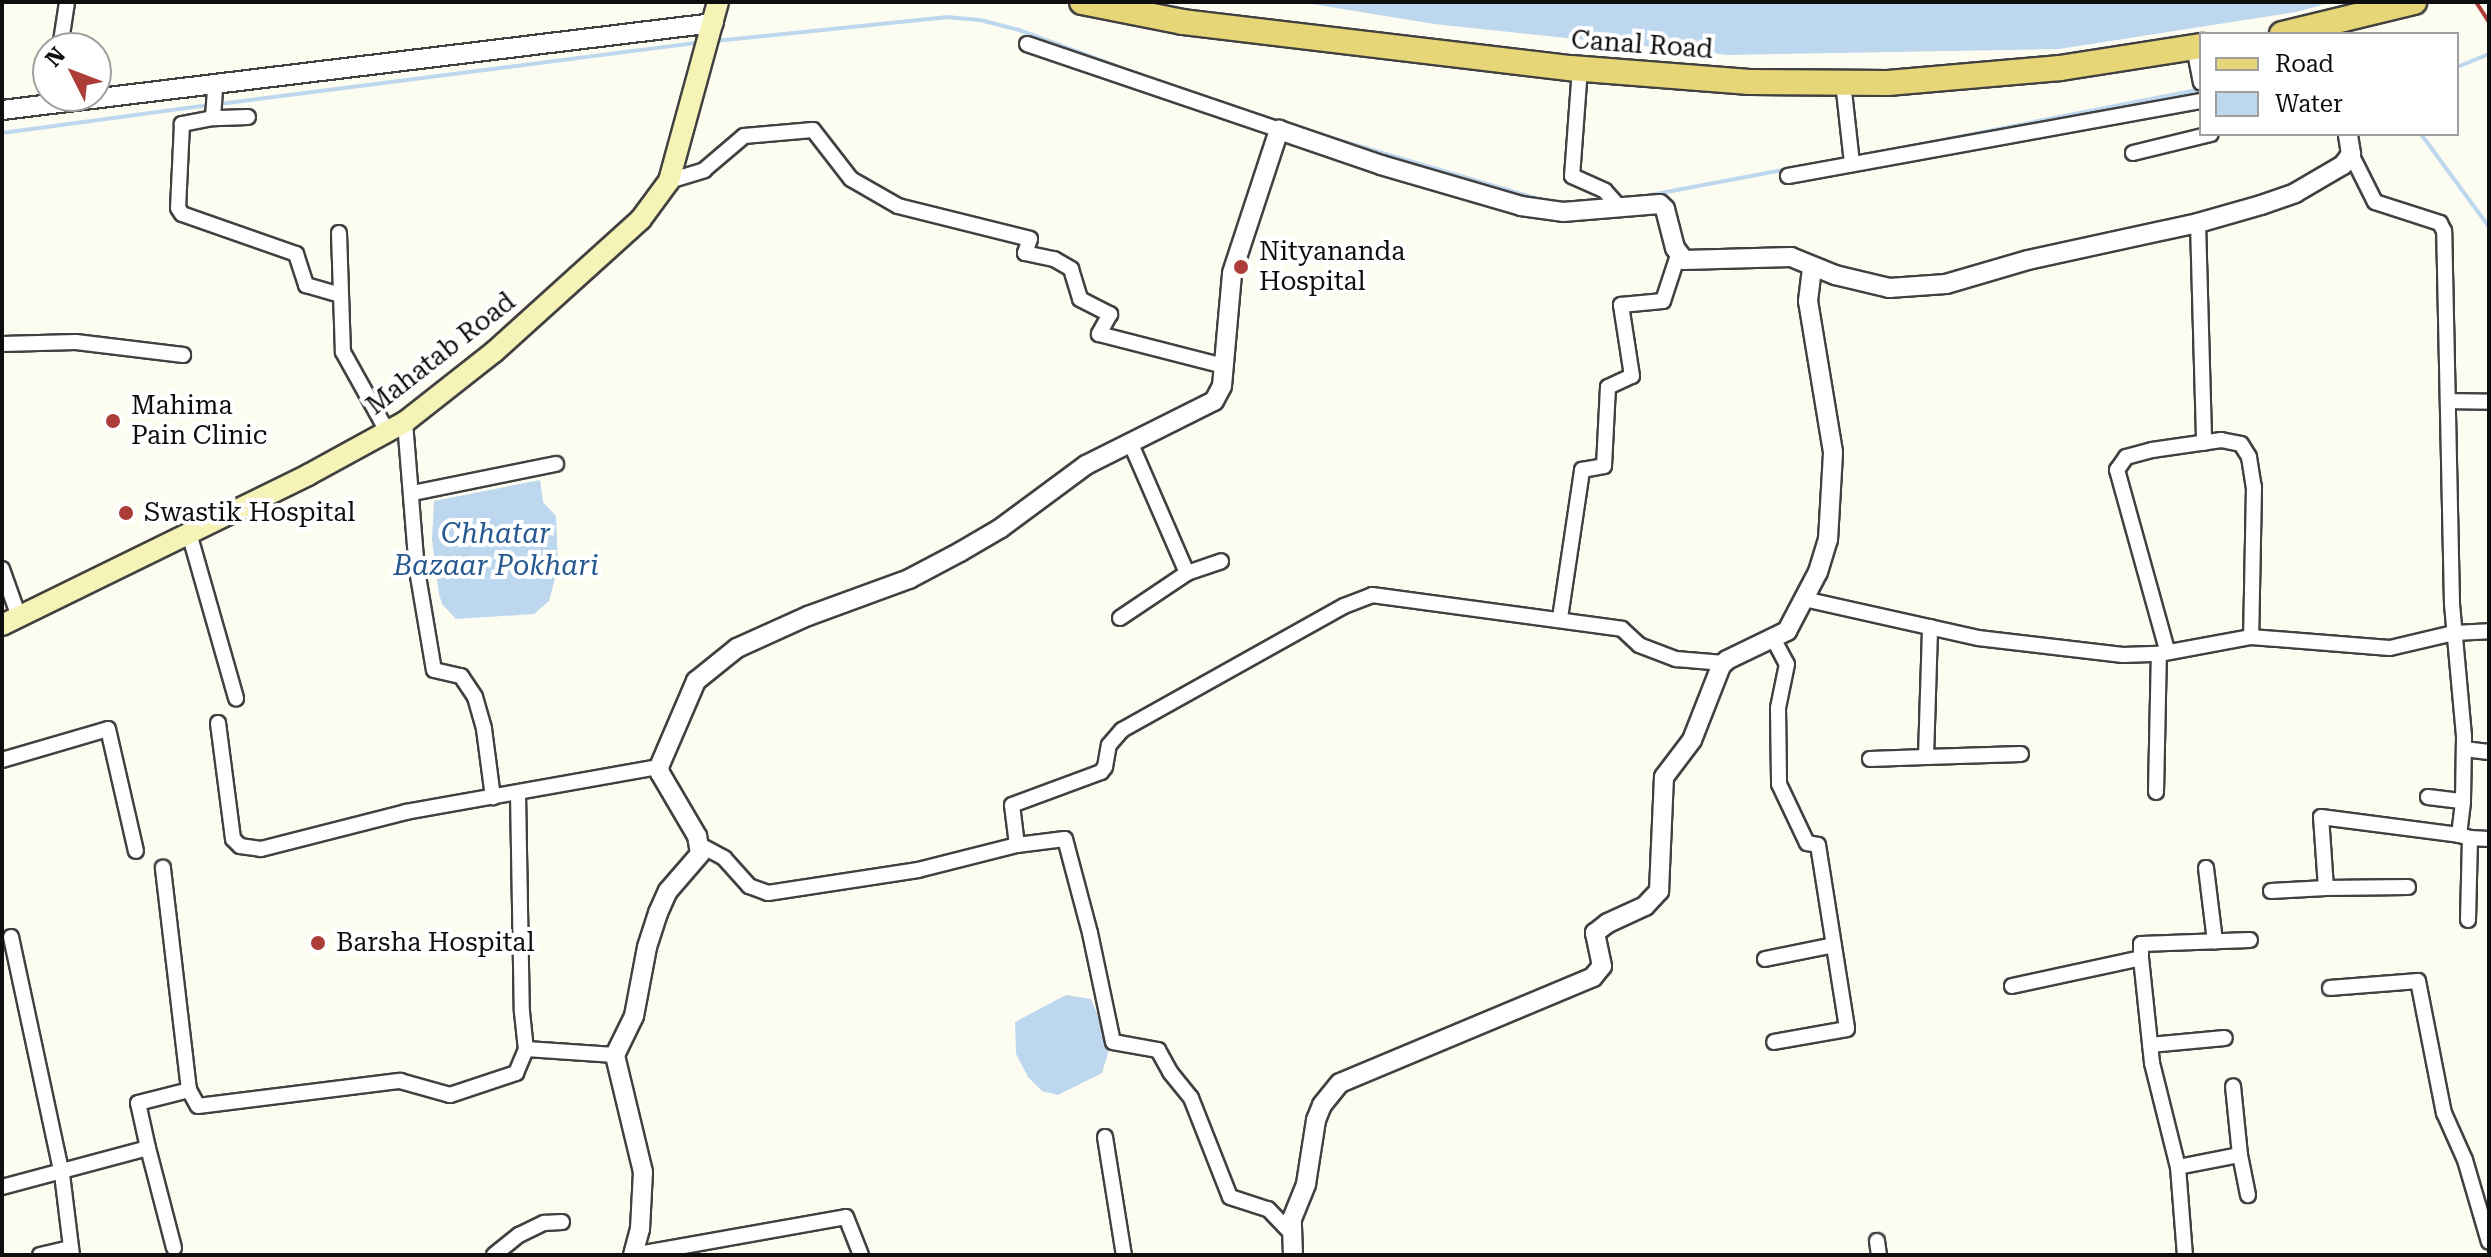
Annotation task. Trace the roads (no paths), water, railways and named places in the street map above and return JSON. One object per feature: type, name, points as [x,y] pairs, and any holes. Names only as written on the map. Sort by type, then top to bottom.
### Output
[{"type":"main road","name":"Mahatab Road","points":[[10,621],[396,426],[494,352],[630,229],[669,181],[718,2]]},
{"type":"main road","name":"Canal Road","points":[[1082,2],[1183,22],[1580,68],[1749,82],[1888,83],[2060,68],[2198,47]]},
{"type":"main road","points":[[2308,32],[2414,2]]},
{"type":"street","points":[[62,32],[67,2]]},
{"type":"street","points":[[112,96],[710,35]]},
{"type":"street","points":[[1027,44],[1500,202],[1563,212],[1660,204],[1665,209],[1678,255],[1663,301],[1621,305],[1632,376],[1608,387],[1604,466],[1582,470],[1560,618]]},
{"type":"street","points":[[1580,68],[1571,171],[1578,181],[1599,188],[1621,209]]},
{"type":"street","points":[[1843,82],[1852,164]]},
{"type":"street","points":[[213,118],[215,86]]},
{"type":"street","points":[[1788,176],[2199,101]]},
{"type":"street","points":[[2,110],[32,105]]},
{"type":"street","points":[[248,117],[213,118],[182,124],[178,197],[182,214],[296,254],[306,285],[340,295]]},
{"type":"street","points":[[669,181],[704,170],[744,136],[813,130],[851,179],[898,206],[1030,239],[1025,253],[1054,259],[1071,269],[1080,299],[1110,314],[1099,334],[1224,366]]},
{"type":"street","points":[[861,1255],[846,1217],[633,1255],[640,1229],[643,1172],[615,1055],[634,1016],[647,947],[658,913],[668,891],[700,854],[692,825],[659,767],[685,700],[696,681],[737,648],[808,616],[909,579],[1001,528],[1086,465],[1214,401],[1222,386],[1232,273],[1279,130]]},
{"type":"street","points":[[2133,153],[2203,136]]},
{"type":"street","points":[[2348,136],[2351,154],[2375,202],[2440,223],[2444,231],[2454,633],[2464,749],[2468,920]]},
{"type":"street","points":[[1678,255],[1684,260],[1791,257],[1812,267],[1889,288],[1946,284],[2028,260],[2198,223],[2295,193],[2331,174],[2351,154]]},
{"type":"street","points":[[2198,223],[2204,443]]},
{"type":"street","points":[[339,233],[343,352],[396,426],[413,493],[417,570],[434,670],[461,676],[475,697],[484,729],[493,797]]},
{"type":"street","points":[[1017,845],[1011,807],[1015,803],[1101,772],[1105,767],[1109,745],[1122,730],[1357,599],[1372,595],[1560,618],[1622,629],[1639,645],[1676,659],[1724,663],[1787,631],[1828,540],[1832,498],[1833,452],[1808,301],[1812,267]]},
{"type":"street","points":[[2,344],[76,342],[183,355]]},
{"type":"street","points":[[2450,401],[2489,402]]},
{"type":"street","points":[[2156,792],[2163,652],[2117,470],[2126,457],[2221,440],[2241,444],[2249,457],[2254,487],[2251,637]]},
{"type":"street","points":[[1130,442],[1187,573]]},
{"type":"street","points":[[413,493],[556,464]]},
{"type":"street","points":[[189,533],[236,698]]},
{"type":"street","points":[[1120,618],[1187,573],[1221,561]]},
{"type":"street","points":[[2,569],[10,621]]},
{"type":"street","points":[[1804,599],[1978,638],[2123,655],[2163,652],[2251,637],[2390,648],[2454,633],[2489,631]]},
{"type":"street","points":[[1926,757],[1930,627]]},
{"type":"street","points":[[1774,640],[1787,664],[1778,708],[1779,784],[1807,843],[1818,845],[1847,1029],[1774,1042]]},
{"type":"street","points":[[1293,1255],[1290,1232],[1306,1184],[1316,1120],[1322,1105],[1340,1083],[1598,973],[1602,966],[1595,933],[1608,923],[1645,906],[1659,891],[1664,777],[1692,740],[1724,663]]},
{"type":"street","points":[[218,723],[233,839],[240,846],[273,849],[406,812],[659,767]]},
{"type":"street","points":[[2,760],[108,729],[136,851]]},
{"type":"street","points":[[2464,749],[2489,752]]},
{"type":"street","points":[[1870,759],[2021,754]]},
{"type":"street","points":[[163,868],[189,1090],[198,1106],[400,1081],[450,1095],[516,1073],[526,1049],[522,1012],[518,793]]},
{"type":"street","points":[[2428,797],[2463,801]]},
{"type":"street","points":[[2326,888],[2321,817],[2489,839]]},
{"type":"street","points":[[698,844],[724,858],[749,886],[768,893],[918,870],[1017,845],[1065,839],[1090,933],[1113,1042],[1158,1050],[1170,1072],[1191,1098],[1230,1197],[1268,1209],[1290,1232]]},
{"type":"street","points":[[2206,868],[2215,941]]},
{"type":"street","points":[[2271,891],[2408,887]]},
{"type":"street","points":[[11,937],[62,1174],[72,1252],[40,1255]]},
{"type":"street","points":[[2185,1255],[2178,1167],[2150,1045],[2141,944],[2250,940]]},
{"type":"street","points":[[1765,959],[1834,945]]},
{"type":"street","points":[[2012,986],[2141,958]]},
{"type":"street","points":[[2330,988],[2418,981],[2444,1113],[2465,1160],[2489,1242]]},
{"type":"street","points":[[2150,1045],[2225,1038]]},
{"type":"street","points":[[526,1049],[615,1055]]},
{"type":"street","points":[[2233,1086],[2240,1155],[2248,1195]]},
{"type":"street","points":[[174,1248],[138,1103],[189,1090]]},
{"type":"street","points":[[1105,1137],[1124,1255]]},
{"type":"street","points":[[2,1187],[62,1174],[148,1148]]},
{"type":"street","points":[[2178,1167],[2240,1155]]},
{"type":"street","points":[[499,1254],[519,1235],[544,1223],[562,1222]]},
{"type":"water","points":[[1300,2],[2333,2],[2296,12],[2059,49],[1728,55],[1434,24]]},
{"type":"water","name":"Chhatar Bazaar Pokhari","points":[[540,480],[543,502],[556,516],[558,567],[549,601],[534,614],[456,619],[442,604],[439,594],[432,540],[434,501]]},
{"type":"water","points":[[1066,995],[1091,999],[1110,1046],[1102,1073],[1058,1095],[1042,1091],[1028,1077],[1016,1054],[1015,1022]]},
{"type":"waterway","points":[[715,41],[946,17],[980,20],[1019,30],[1162,83]]},
{"type":"waterway","points":[[219,104],[698,43]]},
{"type":"waterway","points":[[2459,66],[2489,54]]},
{"type":"waterway","points":[[1876,153],[2199,89]]},
{"type":"waterway","points":[[2,133],[210,105]]},
{"type":"waterway","points":[[1238,109],[1279,122]]},
{"type":"waterway","points":[[1318,134],[1542,200],[1572,203]]},
{"type":"waterway","points":[[2422,136],[2489,227]]},
{"type":"waterway","points":[[1640,197],[1788,169]]},
{"type":"railway","points":[[2476,2],[2489,22]]},
{"type":"place","name":"Nityananda Hospital","points":[[1241,267]]},
{"type":"place","name":"Mahima Pain Clinic","points":[[113,421]]},
{"type":"place","name":"Swastik Hospital","points":[[126,513]]},
{"type":"place","name":"Barsha Hospital","points":[[318,943]]}]
